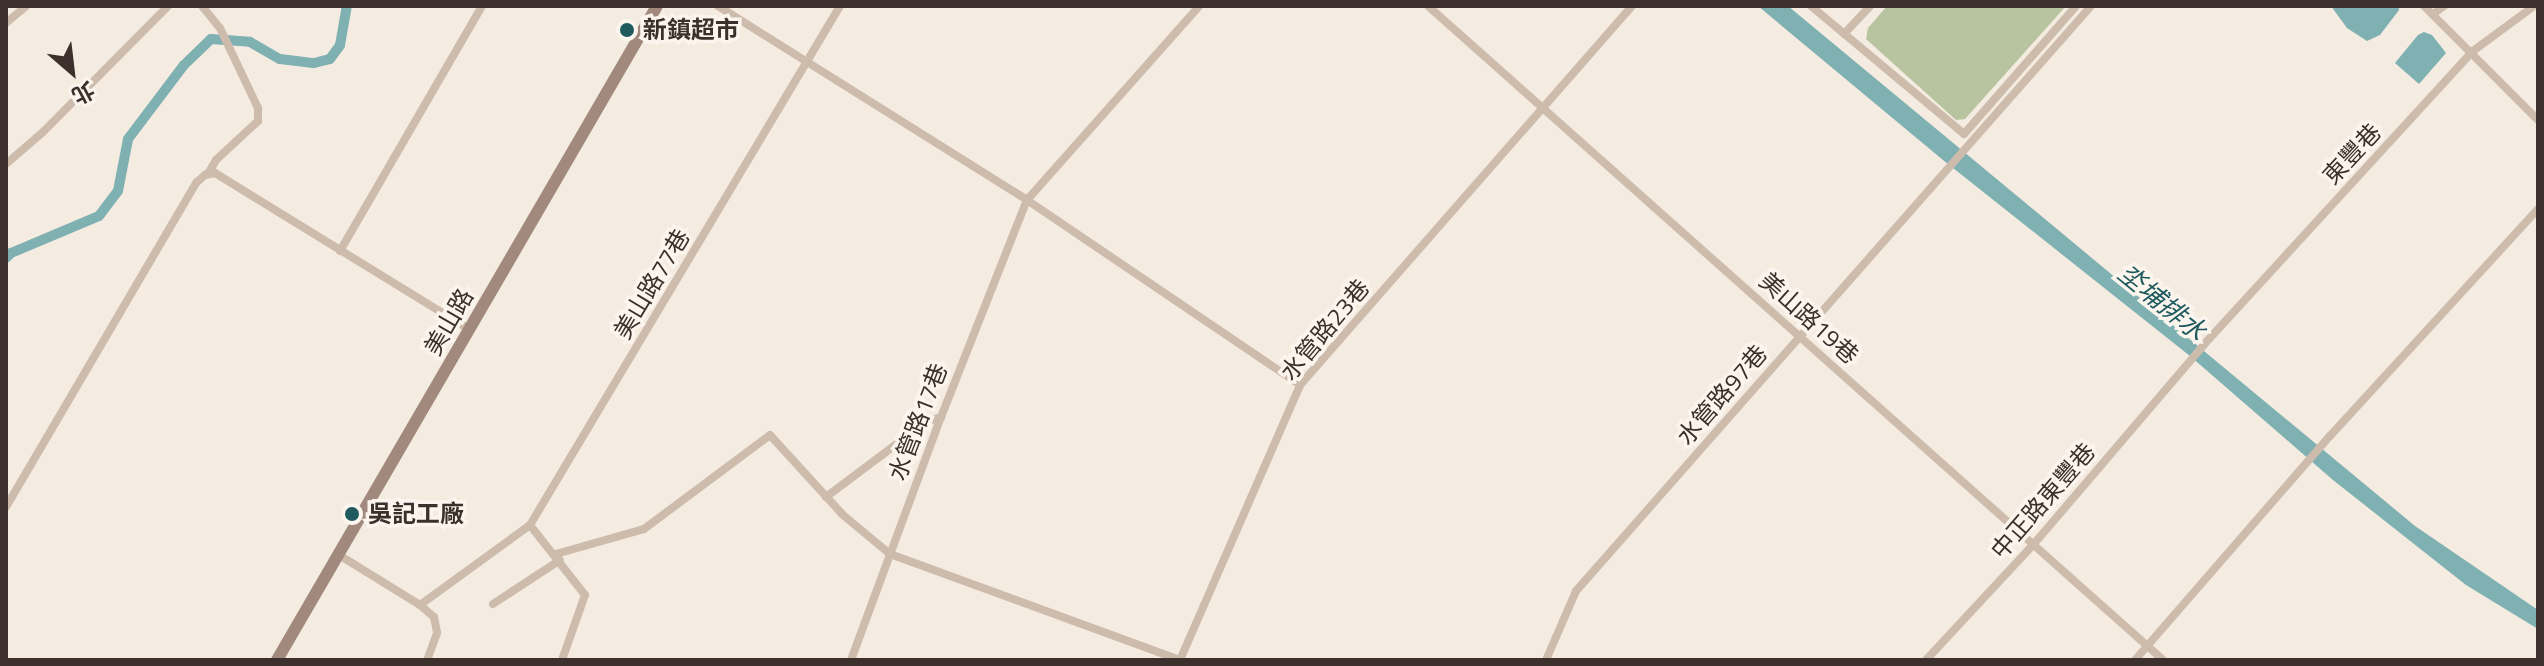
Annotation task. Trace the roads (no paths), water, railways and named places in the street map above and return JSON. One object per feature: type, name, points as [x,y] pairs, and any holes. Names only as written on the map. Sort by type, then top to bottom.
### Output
[{"type":"street","points":[[6,23],[26,6]]},
{"type":"street","points":[[6,164],[43,132],[168,6]]},
{"type":"street","points":[[6,507],[197,182],[258,121],[258,108],[220,28],[202,6]]},
{"type":"street","points":[[340,251],[482,6]]},
{"type":"street","name":"美山路","points":[[277,660],[657,6]]},
{"type":"street","points":[[718,6],[1027,200],[1300,385]]},
{"type":"street","name":"美山路77巷","points":[[420,605],[530,525],[840,6]]},
{"type":"street","name":"水管路17巷","points":[[851,660],[941,417],[1027,200],[1199,6]]},
{"type":"street","name":"美山路19巷","points":[[1428,6],[2163,660]]},
{"type":"street","name":"水管路23巷","points":[[1179,660],[1300,385],[1632,6]]},
{"type":"street","points":[[1811,6],[1967,138]]},
{"type":"street","points":[[1844,34],[1870,6]]},
{"type":"street","points":[[1967,138],[2076,6]]},
{"type":"street","points":[[1967,138],[2091,6]]},
{"type":"street","points":[[2424,6],[2473,51],[2538,120]]},
{"type":"street","points":[[2433,14],[2444,6]]},
{"type":"street","name":"東豐巷","points":[[2188,365],[2473,51],[2534,6]]},
{"type":"street","name":"水管路97巷","points":[[1546,660],[1576,591],[1947,167],[1967,138]]},
{"type":"street","points":[[208,174],[215,173],[470,330]]},
{"type":"street","points":[[2135,660],[2330,436],[2538,209]]},
{"type":"street","name":"中正路東豐巷","points":[[1926,660],[2033,545],[2188,365]]},
{"type":"street","points":[[826,497],[926,422],[941,417]]},
{"type":"street","points":[[493,604],[558,557],[644,529],[770,435],[826,497],[890,554],[1179,660]]},
{"type":"street","points":[[530,525],[585,595],[562,660]]},
{"type":"street","points":[[339,555],[434,617],[437,633],[427,660]]},
{"type":"water","points":[[1758,6],[1788,6],[2415,526],[2538,610],[2538,629],[2466,585],[2333,480],[2190,356],[1943,160]]},
{"type":"water","points":[[2331,6],[2399,6],[2399,10],[2380,35],[2367,41],[2347,28]]},
{"type":"water","points":[[2424,32],[2432,35],[2446,53],[2419,84],[2395,63]]},
{"type":"waterway","points":[[6,258],[11,253],[99,216],[118,191],[128,139],[184,65],[211,39],[250,42],[280,59],[314,63],[330,59],[340,45],[347,6]]},
{"type":"place","name":"新鎮超市","points":[[627,30]]},
{"type":"place","name":"吳記工廠","points":[[352,514]]},
{"type":"water label","name":"坔埔排水","points":[[2162,302]]}]
